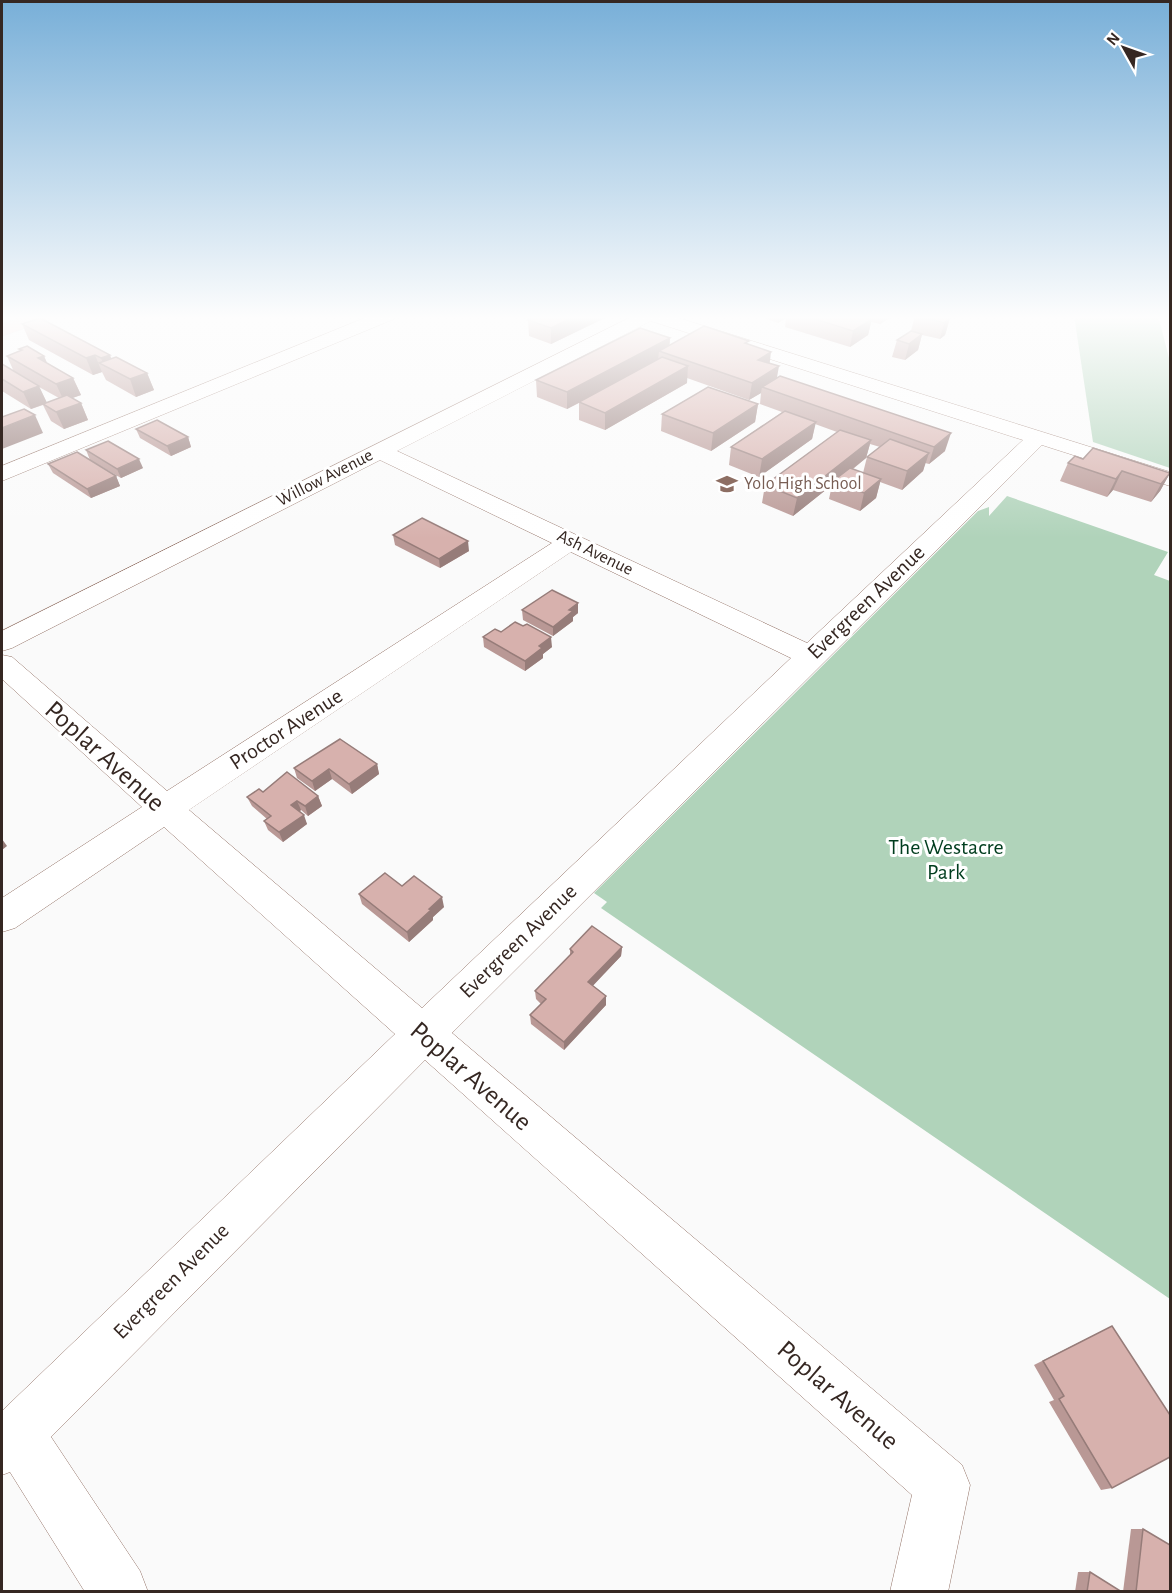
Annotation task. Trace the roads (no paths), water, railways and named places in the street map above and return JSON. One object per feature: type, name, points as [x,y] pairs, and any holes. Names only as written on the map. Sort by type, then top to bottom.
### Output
[{"type":"street","points":[[2,474],[208,389]]},
{"type":"street","name":"Willow Avenue","points":[[2,642],[502,389]]},
{"type":"street","points":[[886,389],[1170,479]]},
{"type":"street","name":"Evergreen Avenue","points":[[9,1441],[810,656],[1038,437]]},
{"type":"street","name":"Ash Avenue","points":[[379,451],[810,656]]},
{"type":"street","name":"Proctor Avenue","points":[[2,917],[571,541]]},
{"type":"street","name":"Poplar Avenue","points":[[2,664],[165,809],[942,1485],[920,1592]]},
{"type":"street","points":[[9,1441],[119,1592]]},
{"type":"place","name":"Yolo High School","points":[[727,484]]},
{"type":"park label","name":"The Westacre Park","points":[[946,860]]}]
